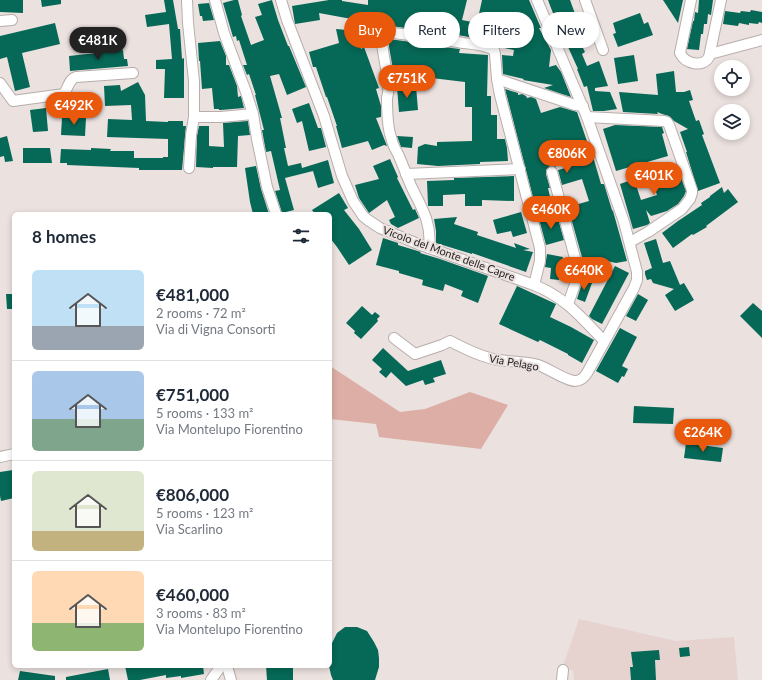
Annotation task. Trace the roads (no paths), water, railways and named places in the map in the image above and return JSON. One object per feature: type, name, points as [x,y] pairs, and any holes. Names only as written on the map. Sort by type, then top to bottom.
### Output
[{"type":"street","points":[[187,0],[194,81],[194,116],[189,168]]},
{"type":"street","points":[[215,0],[224,33],[253,114],[267,187],[275,212]]},
{"type":"street","name":"Vicolo del Monte delle Capre","points":[[281,0],[287,20],[324,116],[342,176],[353,201],[363,216],[374,225],[405,239],[550,291],[568,304],[604,342]]},
{"type":"street","name":"Via Pelago","points":[[394,338],[416,354],[450,341],[482,356],[498,360],[526,362],[576,381],[586,376],[636,284],[637,272],[630,242],[587,117],[537,0]]},
{"type":"street","points":[[585,0],[603,50]]},
{"type":"street","points":[[692,0],[680,51],[681,55],[686,61],[698,64],[707,61],[710,54],[721,0]]},
{"type":"street","points":[[0,22],[12,20]]},
{"type":"street","points":[[429,248],[430,233],[428,223],[389,132],[387,111],[389,88],[381,44],[382,33],[384,32],[428,37],[494,50],[500,95],[540,248],[540,261],[534,284]]},
{"type":"street","points":[[710,54],[762,40]]},
{"type":"street","points":[[0,83],[13,101],[64,94],[71,80],[76,77],[133,73]]},
{"type":"street","points":[[497,79],[575,105],[583,106]]},
{"type":"street","points":[[194,116],[221,117],[253,114]]},
{"type":"street","points":[[587,117],[667,122],[692,190],[690,200],[682,209],[648,232],[630,242]]},
{"type":"street","points":[[406,174],[520,169]]},
{"type":"street","points":[[552,172],[579,273],[568,304]]},
{"type":"street","points":[[0,457],[12,454]]},
{"type":"street","points":[[211,680],[220,668]]},
{"type":"street","points":[[228,668],[231,680]]}]
